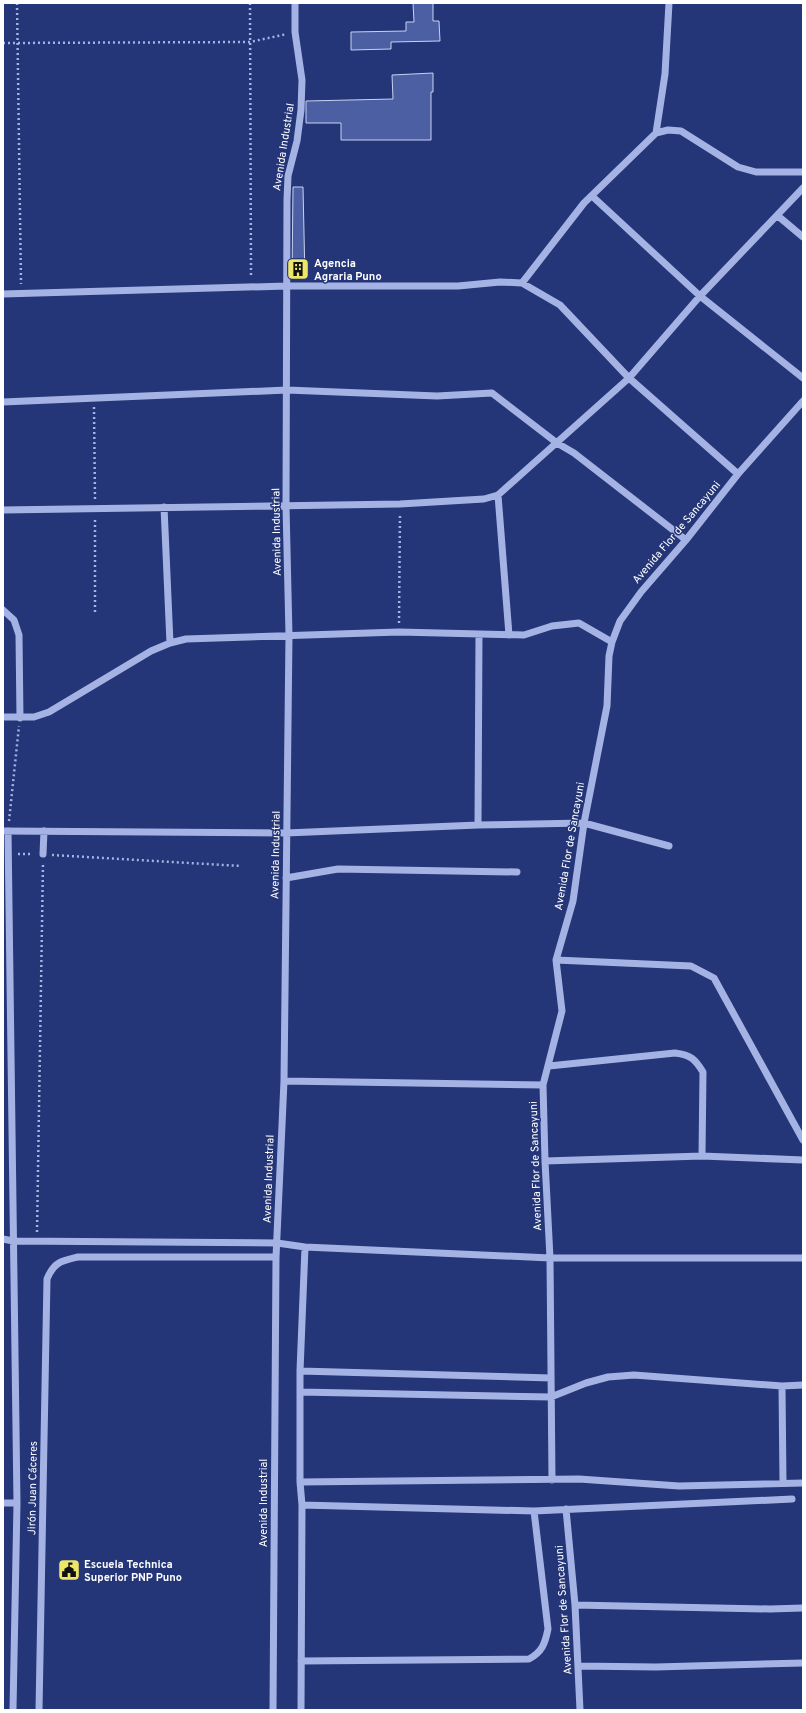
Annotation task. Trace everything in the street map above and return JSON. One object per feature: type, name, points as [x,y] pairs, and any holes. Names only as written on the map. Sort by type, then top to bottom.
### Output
[{"type":"street","name":"Avenida Industrial","points":[[273,1710],[276,1243],[284,1082],[286,878],[288,635],[286,506],[288,390],[287,200],[288,176],[297,141],[301,110],[302,80],[295,32],[295,3]]},
{"type":"street","points":[[656,133],[664,74],[669,3]]},
{"type":"street","points":[[522,284],[584,203],[656,133],[668,130],[681,132],[738,167],[756,172],[803,172]]},
{"type":"street","points":[[3,510],[400,504],[484,499],[498,495],[629,378],[700,296],[778,216],[803,188]]},
{"type":"street","points":[[592,196],[700,296],[803,378]]},
{"type":"street","points":[[778,216],[803,237]]},
{"type":"street","points":[[3,294],[287,286],[458,286],[500,282],[522,284],[560,305],[629,378],[738,474]]},
{"type":"street","points":[[3,402],[288,390],[437,396],[492,393],[557,443],[574,453],[686,540]]},
{"type":"street","name":"Avenida Flor de Sancayuni","points":[[552,1480],[550,1258],[543,1085],[562,1011],[556,960],[573,901],[584,823],[606,706],[609,656],[612,642],[620,621],[641,592],[686,540],[738,474],[803,401]]},
{"type":"street","points":[[498,495],[509,635]]},
{"type":"street","points":[[164,507],[170,643]]},
{"type":"street","points":[[3,610],[14,620],[19,635],[20,718]]},
{"type":"street","points":[[3,717],[34,717],[49,712],[151,650],[170,643],[186,640],[399,632],[509,635],[524,634],[552,626],[579,623],[612,642]]},
{"type":"street","points":[[478,824],[480,634]]},
{"type":"street","points":[[6,831],[286,833],[478,824],[584,823],[669,846]]},
{"type":"street","name":"Jirón Juan Cáceres","points":[[6,831],[17,1503],[14,1710]]},
{"type":"street","points":[[43,854],[44,831]]},
{"type":"street","points":[[286,878],[338,870],[517,872]]},
{"type":"street","points":[[556,960],[692,966],[714,978],[803,1140]]},
{"type":"street","points":[[549,1066],[675,1053],[687,1055],[696,1061],[702,1072],[702,1156]]},
{"type":"street","points":[[284,1082],[543,1085]]},
{"type":"street","points":[[545,1161],[702,1156],[803,1160]]},
{"type":"street","points":[[3,1238],[13,1242],[276,1243],[305,1247],[550,1258],[803,1258]]},
{"type":"street","points":[[301,1710],[302,1505],[300,1482],[300,1371],[305,1247]]},
{"type":"street","name":"Jirón Juan Cáceres","points":[[39,1710],[47,1279],[52,1268],[62,1260],[78,1258],[276,1258]]},
{"type":"street","points":[[300,1371],[551,1378]]},
{"type":"street","points":[[300,1392],[551,1397],[608,1377],[634,1376],[782,1386],[803,1385]]},
{"type":"street","points":[[782,1386],[784,1483]]},
{"type":"street","points":[[300,1482],[579,1479],[679,1486],[803,1483]]},
{"type":"street","points":[[302,1505],[534,1511],[792,1499]]},
{"type":"street","points":[[3,1504],[17,1503]]},
{"type":"street","name":"Avenida Flor de Sancayuni","points":[[566,1509],[575,1605],[580,1710]]},
{"type":"street","points":[[301,1661],[529,1659],[539,1653],[545,1644],[548,1630],[534,1511]]},
{"type":"street","points":[[575,1605],[770,1609],[803,1608]]},
{"type":"street","points":[[578,1666],[656,1667],[803,1663]]},
{"type":"path","points":[[17,3],[21,284]]},
{"type":"path","points":[[250,3],[251,282]]},
{"type":"path","points":[[3,43],[250,42],[295,32]]},
{"type":"path","points":[[399,632],[400,504]]},
{"type":"path","points":[[6,831],[20,718]]},
{"type":"path","points":[[6,854],[43,854],[241,866]]},
{"type":"path","points":[[36,1241],[43,854]]},
{"type":"building","points":[[413,3],[433,3],[433,21],[439,21],[440,41],[391,42],[391,49],[351,50],[351,32],[406,31],[406,22],[414,22]]},
{"type":"building","points":[[433,73],[433,92],[431,92],[431,140],[341,140],[341,123],[306,123],[306,101],[393,99],[392,75]]},
{"type":"building","points":[[293,187],[303,187],[305,279],[292,279]]},
{"type":"place","name":"Agencia Agraria Puno","points":[[298,269]]},
{"type":"place","name":"Escuela Technica Superior PNP Puno","points":[[69,1570]]}]
